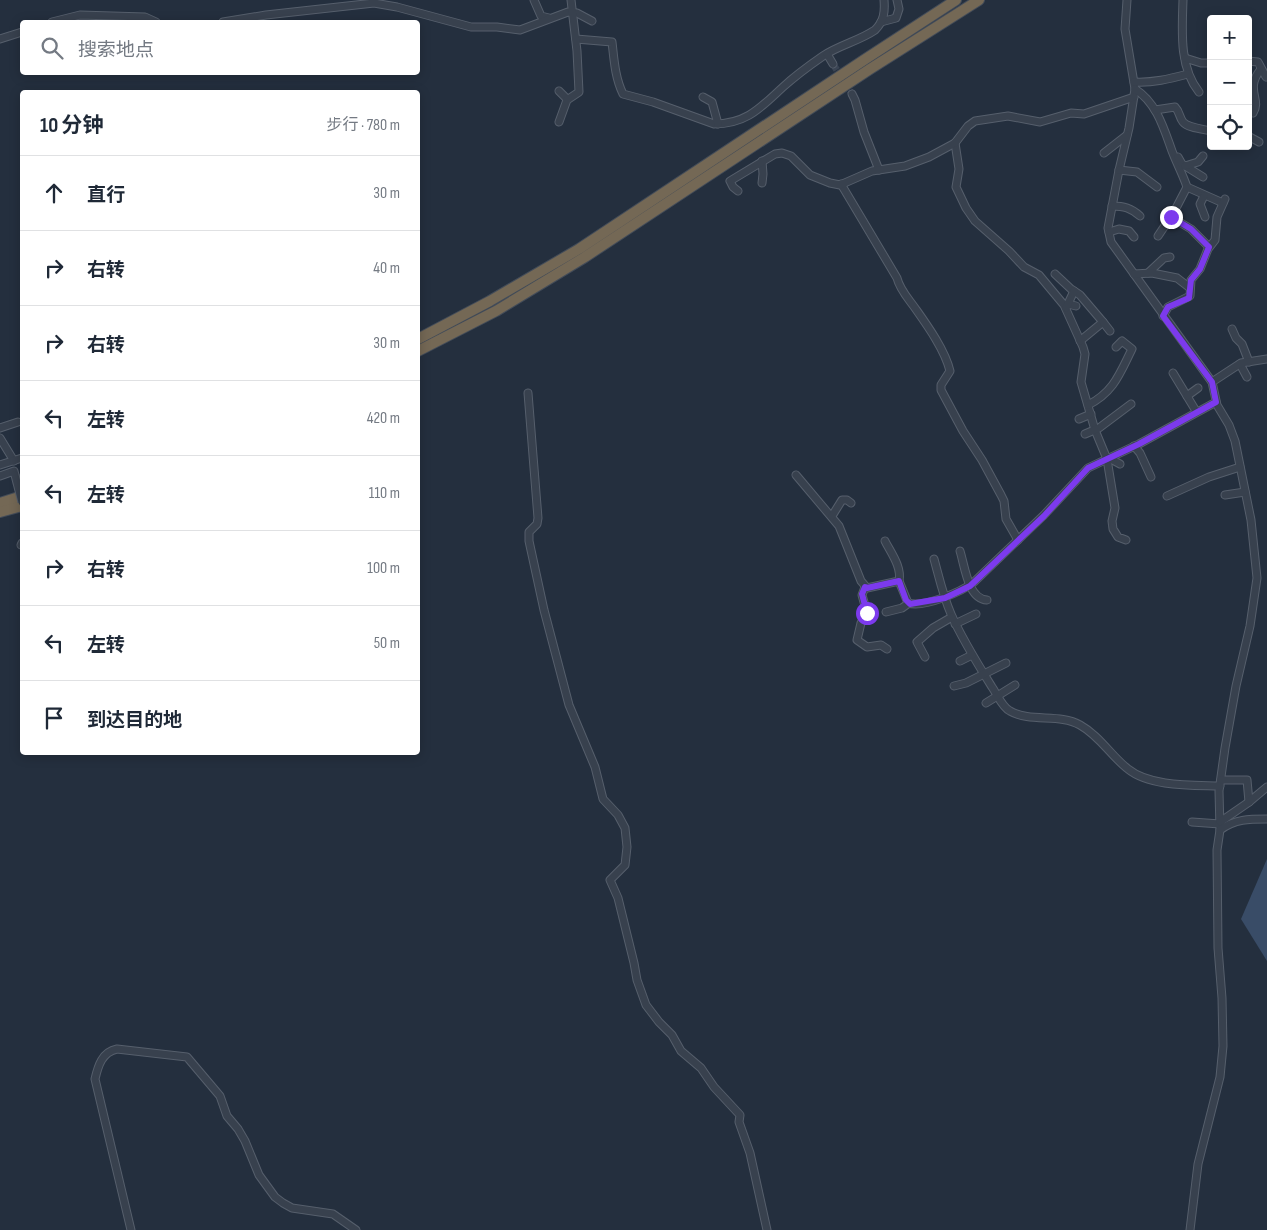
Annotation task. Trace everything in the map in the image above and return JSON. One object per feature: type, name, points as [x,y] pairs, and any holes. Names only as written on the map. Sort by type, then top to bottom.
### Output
[{"type":"highway","points":[[420,338],[490,301],[579,249],[956,0]]},
{"type":"highway","points":[[420,350],[496,311],[585,257],[870,69],[979,0]]},
{"type":"highway","points":[[0,503],[20,497]]},
{"type":"highway","points":[[0,512],[20,507]]},
{"type":"street","points":[[534,0],[541,16],[549,18]]},
{"type":"street","points":[[559,122],[568,99],[579,92],[576,39],[571,0]]},
{"type":"street","points":[[884,0],[885,12],[889,21]]},
{"type":"street","points":[[881,22],[897,17],[898,0]]},
{"type":"street","points":[[1127,0],[1125,29],[1135,85],[1112,206],[1109,232],[1111,242],[1212,382],[1216,402],[1236,441],[1254,544],[1257,578],[1250,626],[1234,695],[1220,783],[1220,826],[1217,850],[1218,938],[1223,1046],[1220,1076],[1198,1164],[1190,1230]]},
{"type":"street","points":[[1127,9],[1134,0]]},
{"type":"street","points":[[1183,0],[1185,58],[1188,74],[1199,92]]},
{"type":"street","points":[[236,20],[266,15],[374,4],[398,7],[471,27],[497,27],[520,30],[549,18],[573,12],[592,21]]},
{"type":"street","points":[[576,39],[612,42],[615,68],[623,94],[718,124],[729,123],[753,114],[763,107],[784,86],[826,54],[871,32],[881,22],[885,12]]},
{"type":"street","points":[[60,20],[80,15],[145,18],[150,20]]},
{"type":"street","points":[[0,39],[20,33]]},
{"type":"street","points":[[826,54],[833,64]]},
{"type":"street","points":[[1185,58],[1207,63]]},
{"type":"street","points":[[1252,62],[1258,62],[1266,77]]},
{"type":"street","points":[[1253,113],[1256,109],[1256,103],[1253,94],[1253,84],[1261,69]]},
{"type":"street","points":[[1135,85],[1163,81],[1188,74]]},
{"type":"street","points":[[1135,85],[1149,99],[1155,110],[1187,187],[1204,196],[1224,201],[1216,221],[1215,240],[1209,247],[1200,269],[1191,280],[1189,298],[1168,307],[1163,316]]},
{"type":"street","points":[[559,91],[568,99]]},
{"type":"street","points":[[852,94],[879,170]]},
{"type":"street","points":[[703,97],[712,102],[718,124]]},
{"type":"street","points":[[738,191],[730,181],[775,154],[787,154],[795,159],[810,175],[830,183],[841,184],[879,170],[913,163],[955,143],[974,121],[1008,116],[1040,122],[1071,113],[1084,114],[1134,98]]},
{"type":"street","points":[[1155,110],[1175,107],[1187,125],[1207,130]]},
{"type":"street","points":[[1104,154],[1127,135]]},
{"type":"street","points":[[1168,138],[1172,142],[1182,164],[1203,177]]},
{"type":"street","points":[[1252,138],[1259,142]]},
{"type":"street","points":[[955,143],[960,173],[956,187],[966,208],[975,221],[1024,267],[1041,278],[1067,306],[1085,354],[1081,379],[1088,405],[1095,430],[1108,458],[1115,508],[1112,521],[1113,530],[1118,537],[1126,540]]},
{"type":"street","points":[[1185,166],[1198,162],[1203,156]]},
{"type":"street","points":[[762,161],[764,174],[762,183]]},
{"type":"street","points":[[1119,170],[1137,172],[1157,187]]},
{"type":"street","points":[[841,184],[897,278],[901,289],[931,330],[944,354],[950,371],[941,385],[941,390],[1001,494],[1005,505],[1006,519],[1018,540]]},
{"type":"street","points":[[1158,236],[1171,217],[1187,187]]},
{"type":"street","points":[[1204,196],[1200,204],[1205,217]]},
{"type":"street","points":[[1112,206],[1132,209],[1140,216]]},
{"type":"street","points":[[1171,217],[1191,229],[1209,247]]},
{"type":"street","points":[[1109,232],[1129,231],[1134,237]]},
{"type":"street","points":[[1147,273],[1161,261],[1170,257]]},
{"type":"street","points":[[1134,274],[1147,273],[1177,278],[1190,288]]},
{"type":"street","points":[[1056,274],[1080,295],[1110,331]]},
{"type":"street","points":[[1067,306],[1074,291]]},
{"type":"street","points":[[1067,306],[1076,306]]},
{"type":"street","points":[[1080,341],[1103,322]]},
{"type":"street","points":[[1232,329],[1236,338],[1242,344],[1249,362]]},
{"type":"street","points":[[1088,405],[1112,388],[1132,349],[1122,342],[1116,348]]},
{"type":"street","points":[[1212,382],[1240,364],[1267,359]]},
{"type":"street","points":[[1240,364],[1247,377]]},
{"type":"street","points":[[1173,373],[1196,411]]},
{"type":"street","points":[[1188,396],[1198,388]]},
{"type":"street","points":[[528,393],[538,518],[537,524],[529,532],[529,541],[544,610],[558,661],[558,670],[568,705],[595,767],[604,799],[618,815],[625,828],[627,843],[625,865],[610,880],[618,898],[637,980],[648,1009],[672,1034],[681,1051],[702,1068],[711,1084],[740,1115],[739,1122],[750,1150],[767,1230]]},
{"type":"street","points":[[886,612],[902,608],[909,603],[945,598],[970,586],[1052,508],[1082,473],[1092,465],[1134,446],[1196,411],[1216,402]]},
{"type":"street","points":[[1085,434],[1095,430],[1131,404]]},
{"type":"street","points":[[1079,419],[1091,414]]},
{"type":"street","points":[[0,428],[18,422]]},
{"type":"street","points":[[0,438],[14,461]]},
{"type":"street","points":[[1134,446],[1140,453],[1151,477]]},
{"type":"street","points":[[1108,458],[1120,464]]},
{"type":"street","points":[[0,465],[20,459]]},
{"type":"street","points":[[1167,496],[1209,477],[1240,467]]},
{"type":"street","points":[[0,476],[14,472],[20,495]]},
{"type":"street","points":[[796,475],[832,516],[842,531],[865,587]]},
{"type":"street","points":[[1226,495],[1245,492]]},
{"type":"street","points":[[832,516],[842,500],[847,500],[851,503]]},
{"type":"street","points":[[885,542],[900,572],[899,581],[909,603]]},
{"type":"street","points":[[960,551],[972,591],[979,599],[987,600]]},
{"type":"street","points":[[934,559],[945,598],[954,621],[972,655],[1007,710],[1013,713],[1079,724],[1095,736],[1128,769],[1139,777],[1172,783],[1220,783],[1248,780],[1249,802]]},
{"type":"street","points":[[865,587],[899,581]]},
{"type":"street","points":[[865,587],[862,594],[867,613],[862,622],[857,640],[867,647],[881,645],[887,649]]},
{"type":"street","points":[[925,657],[917,642],[932,628],[976,614]]},
{"type":"street","points":[[960,661],[972,655]]},
{"type":"street","points":[[954,686],[966,683],[1006,663]]},
{"type":"street","points":[[986,703],[1015,685]]},
{"type":"street","points":[[1220,826],[1267,787]]},
{"type":"street","points":[[1192,822],[1220,826],[1244,820],[1267,819]]},
{"type":"street","points":[[131,1230],[95,1079],[97,1069],[103,1058],[117,1048],[188,1058],[220,1096],[227,1116],[245,1141],[259,1176],[275,1197],[292,1208],[333,1214],[356,1230]]},
{"type":"water","points":[[1267,859],[1267,961],[1241,919]]},
{"type":"tunnel","points":[[833,64],[852,94]]},
{"type":"route","points":[[867,613],[862,594],[865,587],[899,581],[906,600],[910,604],[945,598],[970,586],[1044,516],[1082,473],[1092,465],[1139,444],[1196,411],[1216,402],[1212,382],[1163,316],[1168,307],[1189,298],[1191,280],[1199,271],[1209,247],[1198,234],[1171,217]]}]
